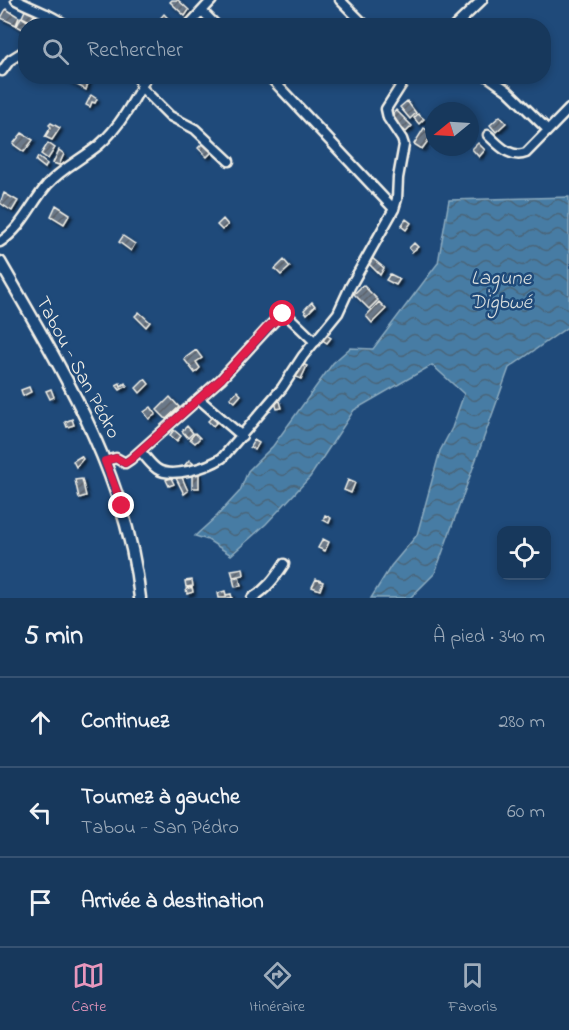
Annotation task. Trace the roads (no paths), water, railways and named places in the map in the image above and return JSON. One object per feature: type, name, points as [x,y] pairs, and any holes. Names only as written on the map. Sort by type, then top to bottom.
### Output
[{"type":"main road","name":"Tabou - San Pédro","points":[[0,262],[87,420],[105,461],[122,506],[130,537],[140,598]]},
{"type":"street","points":[[16,0],[54,18]]},
{"type":"street","points":[[195,18],[212,0]]},
{"type":"street","points":[[340,0],[358,18]]},
{"type":"street","points":[[463,18],[479,1]]},
{"type":"street","points":[[202,11],[209,18]]},
{"type":"street","points":[[45,18],[47,14]]},
{"type":"street","points":[[2,71],[10,60],[18,55]]},
{"type":"street","points":[[140,84],[174,119],[195,129],[230,161]]},
{"type":"street","points":[[0,242],[19,226],[47,185],[61,171],[93,150],[113,131],[143,84]]},
{"type":"street","points":[[277,84],[394,209]]},
{"type":"street","points":[[140,451],[156,468],[164,472],[184,471],[212,465],[222,458],[242,436],[282,388],[338,313],[350,286],[394,209],[397,199],[404,145],[387,118],[387,109],[402,84]]},
{"type":"street","points":[[498,84],[548,130]]},
{"type":"street","points":[[488,135],[510,154],[518,156],[526,153],[569,109]]},
{"type":"street","points":[[105,461],[116,458],[125,463],[140,451],[221,379],[279,316],[287,315],[315,342]]},
{"type":"street","points":[[200,399],[242,436]]},
{"type":"street","points":[[252,598],[274,580],[284,564]]},
{"type":"water","name":"Lagune Digbwé","points":[[569,197],[569,326],[509,368],[435,573],[410,598],[371,598],[391,566],[417,535],[440,451],[452,428],[464,394],[432,365],[354,410],[310,477],[266,524],[231,555],[208,540],[195,536],[240,491],[248,471],[273,446],[333,363],[350,348],[373,349],[438,263],[449,200]]}]
